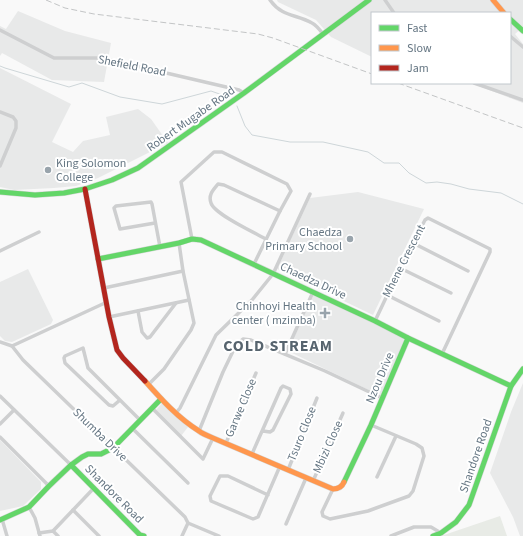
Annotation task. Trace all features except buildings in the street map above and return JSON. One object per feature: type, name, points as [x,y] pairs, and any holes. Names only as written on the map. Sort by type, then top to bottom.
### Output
[{"type":"main road","name":"Robert Mugabe Road","points":[[0,192],[34,195],[63,193],[85,189],[112,180],[138,168],[244,93],[369,0]]},
{"type":"main road","points":[[493,0],[503,12]]},
{"type":"main road","points":[[511,20],[523,31]]},
{"type":"main road","points":[[85,189],[109,317],[117,350],[123,358],[161,399],[186,422],[199,431],[313,481],[335,489]]},
{"type":"main road","points":[[98,260],[192,239]]},
{"type":"main road","name":"Chaedza Drive","points":[[192,239],[201,240],[254,264],[511,386]]},
{"type":"main road","name":"Nzou Drive","points":[[335,489],[342,486],[371,425],[408,338]]},
{"type":"main road","name":"Shandore Road","points":[[433,536],[441,533],[456,522],[469,505],[511,386],[523,369]]},
{"type":"main road","points":[[1,520],[29,507],[71,465],[82,457],[88,454],[102,454],[113,448],[161,399]]},
{"type":"main road","name":"Shandore Road","points":[[71,465],[140,536]]},
{"type":"street","points":[[270,0],[274,6],[288,15],[301,18],[314,24],[323,34]]},
{"type":"street","points":[[385,0],[393,12]]},
{"type":"street","name":"Shefield Road","points":[[0,30],[54,58],[102,58],[239,90],[244,93]]},
{"type":"street","points":[[511,37],[523,46]]},
{"type":"street","points":[[477,84],[523,100]]},
{"type":"street","points":[[0,112],[12,117],[16,121],[16,128],[0,166]]},
{"type":"street","points":[[192,239],[181,182],[214,152],[222,152],[287,184],[291,191],[254,264]]},
{"type":"street","points":[[266,239],[220,214],[213,208],[210,202],[211,192],[218,184],[224,185],[280,211]]},
{"type":"street","points":[[176,413],[180,408],[216,335],[252,300],[273,274],[310,194]]},
{"type":"street","points":[[155,223],[120,229],[114,208],[116,206],[151,202],[160,247]]},
{"type":"street","name":"Mhene Crescent","points":[[375,321],[400,268],[425,220],[428,218],[490,249],[490,252],[442,354]]},
{"type":"street","points":[[0,251],[38,232]]},
{"type":"street","points":[[148,385],[164,369],[191,330],[194,323],[183,271],[179,243]]},
{"type":"street","points":[[413,243],[468,271]]},
{"type":"street","points":[[400,268],[451,293]]},
{"type":"street","points":[[104,288],[183,271]]},
{"type":"street","points":[[285,354],[313,292]]},
{"type":"street","points":[[387,295],[439,321]]},
{"type":"street","points":[[109,317],[189,300]]},
{"type":"street","points":[[0,342],[12,346],[107,302]]},
{"type":"street","points":[[138,311],[142,332],[147,338],[150,337],[176,303]]},
{"type":"street","points":[[199,431],[223,372],[236,345],[242,339],[251,340],[285,354],[382,398]]},
{"type":"street","name":"Shumba Drive","points":[[12,346],[24,360],[113,448],[185,517],[188,523]]},
{"type":"street","points":[[120,400],[113,406],[109,405],[65,363],[65,356],[83,348],[88,368],[120,400],[140,420]]},
{"type":"street","name":"Garwe Close","points":[[226,443],[256,373]]},
{"type":"street","points":[[252,454],[281,388],[283,386],[290,389],[291,394],[273,430],[270,432],[263,431]]},
{"type":"street","points":[[0,396],[71,465]]},
{"type":"street","name":"Tsuro Close","points":[[288,470],[317,398]]},
{"type":"street","points":[[152,408],[202,459],[213,438]]},
{"type":"street","points":[[0,424],[14,410]]},
{"type":"street","name":"Mbizi Close","points":[[313,481],[343,413]]},
{"type":"street","points":[[335,489],[322,512],[323,516],[330,519],[368,511],[409,496],[413,491],[424,456],[422,448],[371,425]]},
{"type":"street","points":[[132,428],[188,483]]},
{"type":"street","points":[[378,477],[396,436]]},
{"type":"street","points":[[0,438],[49,486]]},
{"type":"street","points":[[268,494],[228,476],[220,476],[210,496],[211,501],[253,519],[258,517],[268,494],[280,466]]},
{"type":"street","points":[[286,524],[306,478]]},
{"type":"street","points":[[29,507],[35,518],[39,535],[52,531],[94,488]]},
{"type":"street","points":[[73,510],[99,536]]},
{"type":"street","points":[[1,520],[7,536]]},
{"type":"street","points":[[182,536],[188,523],[219,536]]},
{"type":"street","points":[[392,536],[414,527],[431,527],[441,533]]},
{"type":"street","points":[[52,531],[58,536]]},
{"type":"shaded area","points":[[277,0],[523,0],[523,27],[515,34],[523,44],[523,103],[474,84],[511,84],[511,12],[371,12],[371,57],[331,37],[316,20],[278,2]]},
{"type":"shaded area","points":[[18,11],[65,31],[111,43],[104,82],[52,80],[2,53],[0,56],[0,26],[6,29]]},
{"type":"shaded area","points":[[0,68],[71,104],[52,142],[73,152],[83,141],[110,135],[106,117],[138,109],[151,119],[168,143],[98,178],[76,186],[14,190],[0,187]]},
{"type":"shaded area","name":"Chaedza Primary School","points":[[358,192],[424,209],[373,315],[277,269],[310,198]]},
{"type":"shaded area","points":[[28,269],[53,320],[51,324],[12,342],[5,341],[0,336],[0,282]]},
{"type":"shaded area","points":[[314,294],[406,338],[381,396],[288,351]]},
{"type":"shaded area","points":[[523,383],[523,536],[520,536],[513,517],[490,473],[511,412]]},
{"type":"shaded area","points":[[163,402],[188,427],[181,436],[156,410]]},
{"type":"shaded area","points":[[0,440],[41,482],[41,489],[23,506],[0,511]]},
{"type":"shaded area","points":[[500,516],[507,536],[441,536]]},
{"type":"waterway","points":[[0,66],[69,87],[82,83],[120,97],[162,104],[211,91],[228,97]]},
{"type":"waterway","points":[[237,106],[245,126],[252,135],[290,142],[323,142],[368,152],[384,163],[399,163],[409,173],[426,183],[437,182],[469,189],[501,193],[523,204]]},
{"type":"railway","points":[[46,0],[65,8],[94,14],[258,34],[371,74]]},
{"type":"railway","points":[[401,84],[523,128]]},
{"type":"traffic: fast","points":[[0,192],[35,195],[64,193],[85,189],[112,180],[138,168],[244,93],[369,0]]},
{"type":"traffic: fast","points":[[511,20],[523,31]]},
{"type":"traffic: fast","points":[[98,259],[179,243],[192,239],[201,240],[511,386]]},
{"type":"traffic: fast","points":[[344,482],[371,425],[408,338]]},
{"type":"traffic: fast","points":[[433,536],[441,533],[456,522],[469,505],[511,386],[523,369]]},
{"type":"traffic: fast","points":[[0,520],[29,507],[71,465],[82,457],[88,454],[101,454],[113,448],[161,399]]},
{"type":"traffic: fast","points":[[71,465],[140,535],[144,536]]},
{"type":"traffic: slow","points":[[493,0],[503,12]]},
{"type":"traffic: slow","points":[[145,381],[177,414],[191,426],[204,434],[333,489],[337,489],[344,482]]},
{"type":"traffic: jam","points":[[85,189],[109,317],[117,350],[145,381]]},
{"type":"place","name":"King Solomon College","points":[[48,170]]},
{"type":"place","name":"Chaedza Primary School","points":[[350,239]]},
{"type":"place","name":"Chinhoyi Health center ( mzimba)","points":[[325,313]]},
{"type":"district","name":"COLD STREAM","points":[[278,346]]}]
